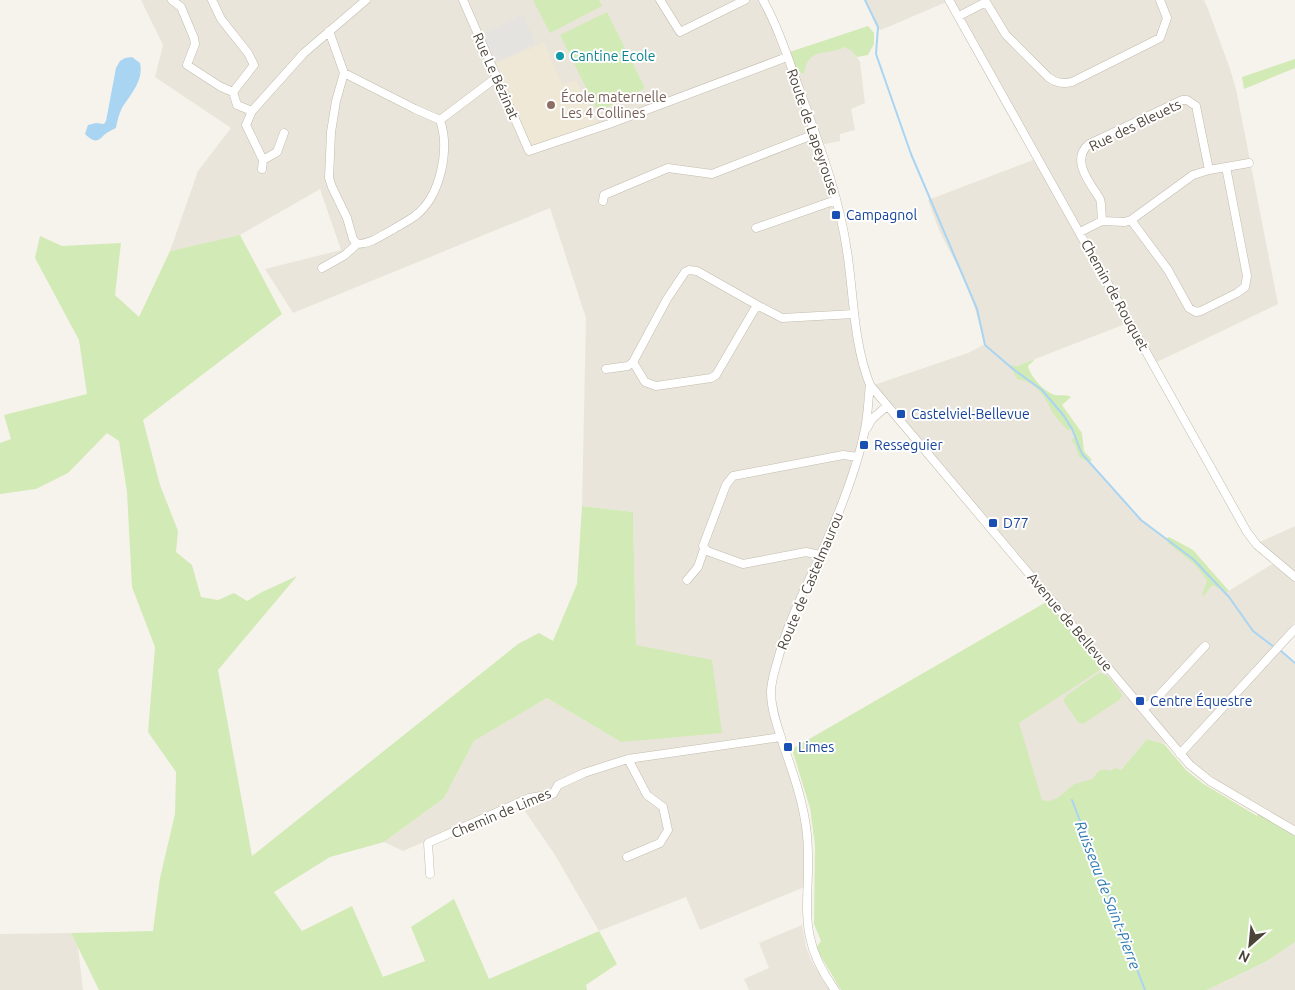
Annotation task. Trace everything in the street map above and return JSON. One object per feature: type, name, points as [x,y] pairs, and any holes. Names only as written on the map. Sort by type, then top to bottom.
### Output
[{"type":"street","points":[[172,0],[180,7],[194,38],[195,44],[187,65],[221,87],[233,92]]},
{"type":"street","points":[[212,0],[221,19],[248,53],[254,65],[233,92]]},
{"type":"street","points":[[262,169],[263,160],[246,125],[252,111],[304,53],[366,0]]},
{"type":"street","name":"Rue Le Bézinat","points":[[463,0],[529,151],[609,124],[787,57]]},
{"type":"street","points":[[660,0],[680,32],[745,0]]},
{"type":"street","name":"Route de Lapeyrouse","points":[[763,0],[816,134],[836,200],[847,251],[860,354],[870,385]]},
{"type":"street","name":"Chemin de Rouquet","points":[[949,0],[1247,532],[1257,546],[1295,577]]},
{"type":"street","points":[[958,16],[986,1],[1006,35],[1048,77],[1055,82],[1063,84],[1072,82],[1160,38],[1167,24],[1167,18],[1160,0]]},
{"type":"street","points":[[329,31],[344,73],[336,101],[329,178],[347,218],[353,239],[357,244]]},
{"type":"street","points":[[322,268],[345,255],[357,244],[368,244],[416,215],[428,202],[441,170],[444,131],[440,120],[344,73]]},
{"type":"street","points":[[440,120],[498,81]]},
{"type":"street","points":[[233,92],[237,105],[252,111]]},
{"type":"street","name":"Rue des Bleuets","points":[[1102,221],[1100,200],[1081,166],[1081,154],[1084,149],[1090,144],[1182,100],[1187,100],[1196,106],[1209,170]]},
{"type":"street","points":[[263,160],[276,152],[284,133]]},
{"type":"street","points":[[603,201],[604,195],[668,168],[712,174],[816,134]]},
{"type":"street","points":[[1080,232],[1102,221],[1125,222],[1131,220],[1193,175],[1248,163]]},
{"type":"street","points":[[1131,220],[1168,270],[1189,308],[1201,311],[1237,293],[1245,287],[1247,276],[1226,167]]},
{"type":"street","points":[[756,228],[836,200]]},
{"type":"street","points":[[606,369],[628,366],[633,362],[667,299],[685,272],[689,270],[697,271],[782,318],[854,314]]},
{"type":"street","points":[[633,362],[645,382],[650,385],[661,386],[711,378],[716,375],[757,305]]},
{"type":"street","name":"Avenue de Bellevue","points":[[870,385],[1190,765],[1210,781],[1295,832]]},
{"type":"street","name":"Route de Castelmaurou","points":[[835,990],[818,964],[809,939],[806,922],[806,829],[799,794],[781,737],[771,691],[774,673],[795,610],[839,510],[858,456],[865,432],[870,385]]},
{"type":"street","name":"Route de Castelmaurou","points":[[865,432],[872,418],[887,406]]},
{"type":"street","points":[[868,407],[880,412]]},
{"type":"street","points":[[688,580],[698,567],[704,549],[704,542],[726,485],[734,476],[843,455],[858,456]]},
{"type":"street","points":[[704,549],[707,552],[742,564],[806,552],[820,556]]},
{"type":"street","points":[[1180,754],[1295,629]]},
{"type":"street","points":[[1143,709],[1155,700],[1205,646]]},
{"type":"street","points":[[628,857],[660,843],[668,830],[663,807],[647,795],[628,759],[781,737]]},
{"type":"street","name":"Chemin de Limes","points":[[430,874],[428,843],[529,798],[553,794],[558,784],[584,773],[628,759]]},
{"type":"shaded area","points":[[141,0],[763,0],[786,53],[843,35],[860,62],[865,103],[851,109],[855,130],[840,134],[840,141],[820,145],[838,206],[855,327],[870,385],[858,457],[795,610],[771,691],[804,815],[807,886],[700,930],[686,897],[599,931],[555,855],[518,801],[403,851],[384,842],[444,798],[474,741],[547,698],[621,742],[636,645],[633,512],[582,506],[586,318],[550,208],[293,313],[265,269],[341,250],[320,189],[240,235],[170,251],[198,171],[231,128],[155,77],[163,45]]},
{"type":"shaded area","points":[[866,0],[951,0],[881,30],[878,29]]},
{"type":"shaded area","points":[[953,0],[1204,0],[1208,9],[1236,89],[1278,304],[1157,362],[1133,321],[1017,366],[1043,392],[1072,430],[1080,453],[1135,515],[1192,559],[1227,592],[1279,560],[1260,542],[1295,526],[1295,623],[1274,645],[1295,664],[1295,827],[1227,787],[1188,759],[1172,740],[1164,744],[1147,739],[1116,776],[1043,815],[1011,728],[1109,663],[874,385],[968,353],[985,344],[970,291],[939,230],[928,200],[1041,157]]},
{"type":"shaded area","points":[[523,14],[535,43],[491,64],[479,36]]},
{"type":"shaded area","name":"École maternelle Les 4 Collines","points":[[544,43],[562,85],[576,80],[598,124],[532,146],[495,64]]},
{"type":"shaded area","points":[[802,925],[806,947],[813,964],[832,990],[749,990],[744,979],[769,968],[759,943]]},
{"type":"shaded area","points":[[71,933],[78,948],[83,990],[0,990],[0,934]]},
{"type":"shaded area","points":[[1295,942],[1295,990],[1207,990],[1267,961]]},
{"type":"green space","points":[[533,0],[599,0],[602,6],[550,33]]},
{"type":"green space","points":[[607,12],[645,88],[598,112],[560,35]]},
{"type":"green space","points":[[868,26],[874,33],[874,44],[868,55],[857,57],[851,50],[844,47],[813,56],[806,65],[804,74],[795,70],[790,52]]},
{"type":"green space","points":[[1295,59],[1295,68],[1244,89],[1242,77]]},
{"type":"green space","points":[[240,235],[282,314],[143,420],[160,485],[178,531],[176,552],[192,565],[201,597],[218,600],[234,593],[247,601],[297,576],[218,670],[252,856],[518,644],[539,633],[553,641],[577,584],[582,506],[633,512],[636,645],[712,660],[722,733],[621,742],[547,698],[474,741],[444,798],[384,842],[330,857],[274,892],[302,931],[352,906],[383,977],[425,961],[411,927],[454,899],[489,979],[599,931],[617,964],[586,985],[587,990],[99,990],[71,933],[153,931],[160,878],[175,814],[176,772],[148,732],[155,647],[132,587],[127,492],[119,441],[107,433],[68,473],[36,489],[0,494],[0,443],[11,439],[4,415],[87,394],[79,340],[35,258],[40,236],[62,246],[121,243],[115,295],[139,317],[170,251]]},
{"type":"green space","points":[[1035,359],[1028,366],[1038,383],[1046,391],[1055,395],[1071,397],[1062,405],[1082,433],[1084,451],[1092,460],[1089,462],[1079,457],[1071,439],[1075,438],[1072,430],[1068,430],[1057,418],[1035,387],[1030,383],[1017,379],[1010,365],[1017,366]]},
{"type":"green space","points":[[1169,537],[1193,550],[1229,591],[1227,592],[1212,585],[1204,596],[1202,595],[1207,581],[1194,564],[1168,543],[1167,538]]},
{"type":"green space","points":[[1048,601],[1100,665],[1100,670],[1019,723],[1042,800],[1055,799],[1073,785],[1093,779],[1102,770],[1110,771],[1115,768],[1121,770],[1147,739],[1164,744],[1186,770],[1202,783],[1257,816],[1258,813],[1295,836],[1295,942],[1267,961],[1207,990],[841,990],[816,948],[821,941],[814,924],[815,845],[810,808],[792,749]]},
{"type":"green space","points":[[1099,673],[1106,675],[1112,680],[1122,696],[1083,724],[1078,722],[1064,702],[1064,699]]},
{"type":"water","points":[[132,57],[140,63],[140,75],[136,87],[122,108],[116,128],[97,140],[90,139],[85,134],[88,125],[104,124],[106,121],[116,68],[120,61]]},
{"type":"waterway","points":[[865,0],[878,27],[876,54],[911,154],[977,309],[985,345],[1042,390],[1064,416],[1072,429],[1082,454],[1141,520],[1193,559],[1229,597],[1253,631],[1274,647]]},
{"type":"waterway","points":[[1280,650],[1295,663]]},
{"type":"waterway","name":"Ruisseau de Saint-Pierre","points":[[1072,800],[1145,990]]},
{"type":"place","name":"Cantine Ecole","points":[[560,56]]},
{"type":"place","name":"École maternelle Les 4 Collines","points":[[551,105]]},
{"type":"place","name":"Campagnol","points":[[836,215]]},
{"type":"place","name":"Castelviel-Bellevue","points":[[901,414]]},
{"type":"place","name":"Resseguier","points":[[864,445]]},
{"type":"place","name":"D77","points":[[993,523]]},
{"type":"place","name":"Centre Équestre","points":[[1140,701]]},
{"type":"place","name":"Limes","points":[[788,747]]}]
